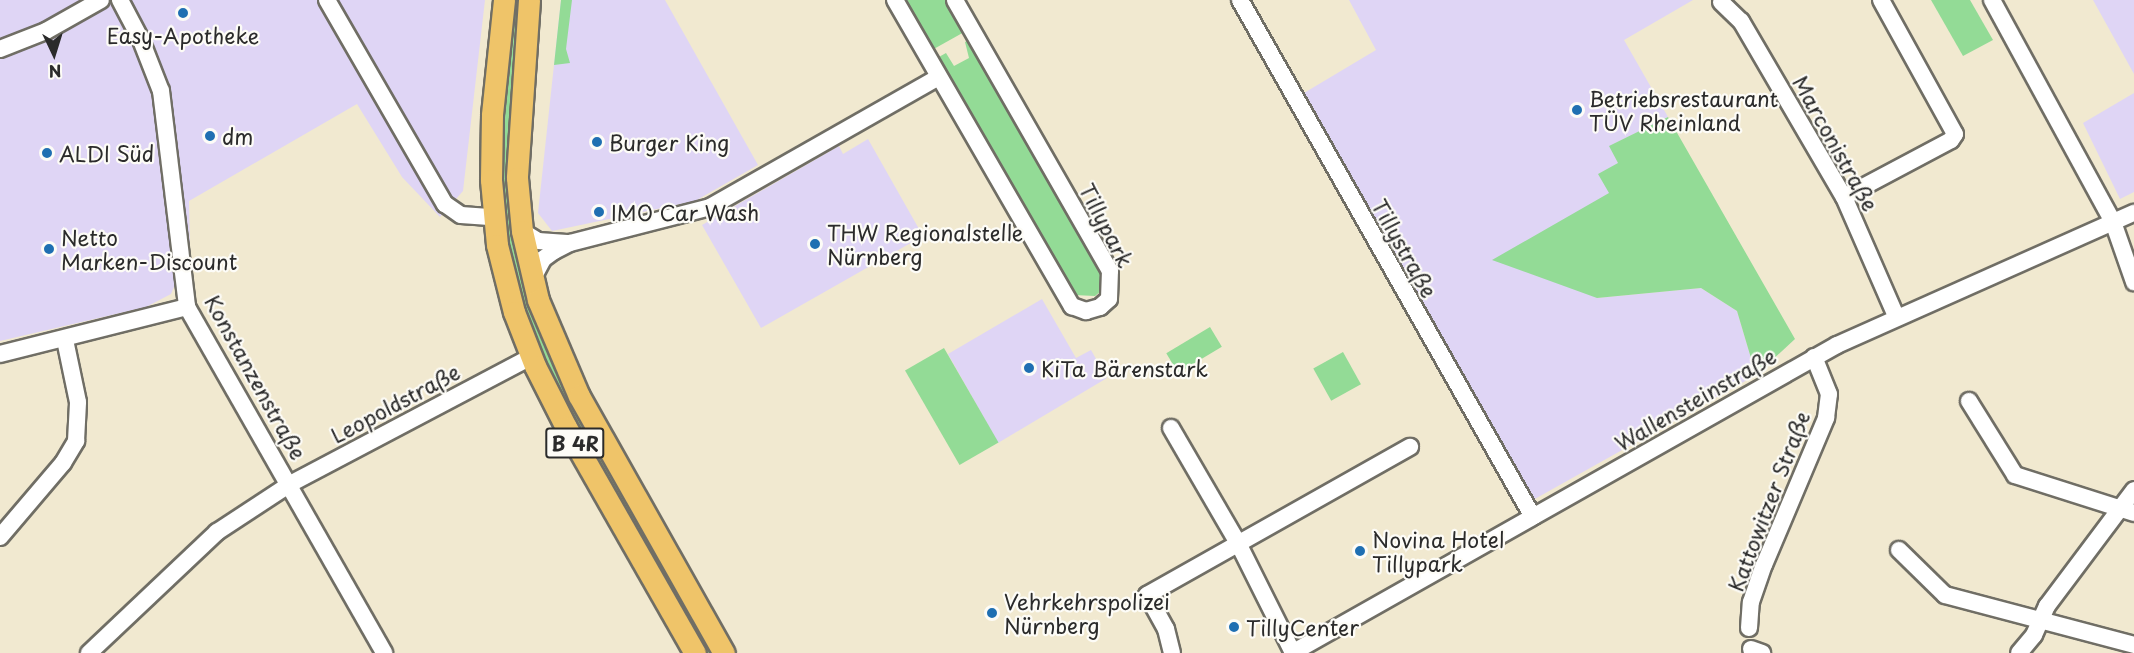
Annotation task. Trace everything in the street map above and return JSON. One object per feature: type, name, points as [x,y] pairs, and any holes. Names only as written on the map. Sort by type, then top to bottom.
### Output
[{"type":"main road","name":"B 4R","points":[[504,0],[491,134],[494,217],[507,289],[531,357],[566,427],[695,653]]},
{"type":"main road","name":"B 4R","points":[[529,0],[518,129],[522,231],[532,280],[549,333],[579,396],[724,653]]},
{"type":"street","points":[[0,49],[46,31],[101,0]]},
{"type":"street","name":"Konstanzenstraße","points":[[120,0],[141,40],[161,91],[187,307],[290,484],[384,653]]},
{"type":"street","points":[[327,0],[445,204],[461,215],[494,217]]},
{"type":"street","name":"Tillypark","points":[[895,0],[1072,306],[1086,311],[1100,307],[1109,299],[1110,271],[956,0]]},
{"type":"street","name":"Tillystraße","points":[[1240,0],[1533,517]]},
{"type":"street","points":[[1844,197],[1951,140],[1955,134],[1881,0]]},
{"type":"street","points":[[1992,0],[2113,222],[2134,282]]},
{"type":"street","name":"Marconistraße","points":[[1720,2],[1741,21],[1844,197],[1896,316]]},
{"type":"street","points":[[532,280],[548,255],[570,243],[710,207],[939,76]]},
{"type":"street","name":"Wallensteinstraße","points":[[1293,653],[1814,357],[1896,316],[2134,213]]},
{"type":"street","points":[[522,231],[538,241],[570,243]]},
{"type":"street","points":[[0,354],[65,340],[187,307]]},
{"type":"street","points":[[0,536],[63,463],[76,441],[78,402],[65,340]]},
{"type":"street","name":"Leopoldstraße","points":[[89,653],[217,532],[290,484],[531,357]]},
{"type":"street","name":"Kattowitzer Straße","points":[[1749,628],[1751,602],[1764,565],[1827,412],[1829,394],[1814,357]]},
{"type":"street","points":[[1969,401],[2015,475],[2128,510]]},
{"type":"street","points":[[1171,429],[1238,543],[1293,653]]},
{"type":"street","points":[[1172,653],[1166,629],[1147,595],[1410,447]]},
{"type":"street","points":[[2019,653],[2034,635],[2041,619],[2128,510],[2134,490]]},
{"type":"street","points":[[1899,550],[1945,595],[2134,645]]},
{"type":"shaded area","points":[[0,0],[485,0],[463,191],[440,217],[402,177],[357,104],[189,201],[190,248],[171,294],[146,307],[0,341]]},
{"type":"shaded area","points":[[561,0],[665,0],[758,165],[695,201],[552,231],[538,213]]},
{"type":"shaded area","points":[[1349,0],[1693,0],[1624,40],[1668,117],[1610,146],[1618,163],[1609,193],[1597,298],[1701,288],[1737,311],[1756,375],[1533,500],[1304,93],[1376,50]]},
{"type":"shaded area","points":[[2093,0],[2134,0],[2134,74]]},
{"type":"shaded area","points":[[2134,93],[2134,192],[2120,199],[2083,123]]},
{"type":"shaded area","points":[[868,139],[923,236],[761,328],[702,225],[839,146],[843,154]]},
{"type":"shaded area","name":"KiTa Bärenstark","points":[[1042,299],[1076,358],[1091,350],[1107,378],[998,443],[948,354]]},
{"type":"green space","points":[[512,0],[518,0],[509,160],[529,299],[716,653],[705,653],[585,443],[537,351],[512,274],[501,210],[500,119]]},
{"type":"green space","points":[[561,0],[572,0],[566,49],[570,63],[554,65]]},
{"type":"green space","points":[[904,0],[948,0],[966,31],[932,50]]},
{"type":"green space","points":[[1931,0],[1970,0],[1993,40],[1963,56]]},
{"type":"green space","points":[[970,39],[1104,272],[1101,291],[1095,296],[1074,295],[937,58],[946,53],[954,66],[969,58],[965,42]]},
{"type":"green space","points":[[1668,117],[1795,339],[1756,375],[1737,311],[1701,288],[1597,298],[1492,260],[1609,193],[1598,174],[1618,163],[1609,146]]},
{"type":"green space","points":[[1210,327],[1222,347],[1178,373],[1166,353]]},
{"type":"green space","points":[[944,348],[998,442],[960,465],[905,371]]},
{"type":"green space","points":[[1343,352],[1361,384],[1331,401],[1313,368]]},
{"type":"place","name":"Easy-Apotheke","points":[[183,13]]},
{"type":"place","name":"Betriebsrestaurant TÜV Rheinland","points":[[1577,110]]},
{"type":"place","name":"dm","points":[[210,136]]},
{"type":"place","name":"Burger King","points":[[597,142]]},
{"type":"place","name":"ALDI Süd","points":[[47,153]]},
{"type":"place","name":"IMO Car Wash","points":[[599,212]]},
{"type":"place","name":"THW Regionalstelle Nürnberg","points":[[815,244]]},
{"type":"place","name":"Netto Marken-Discount","points":[[49,249]]},
{"type":"place","name":"KiTa Bärenstark","points":[[1029,368]]},
{"type":"place","name":"Novina Hotel Tillypark","points":[[1360,551]]},
{"type":"place","name":"Vehrkehrspolizei Nürnberg","points":[[992,613]]},
{"type":"place","name":"TillyCenter","points":[[1234,627]]}]
